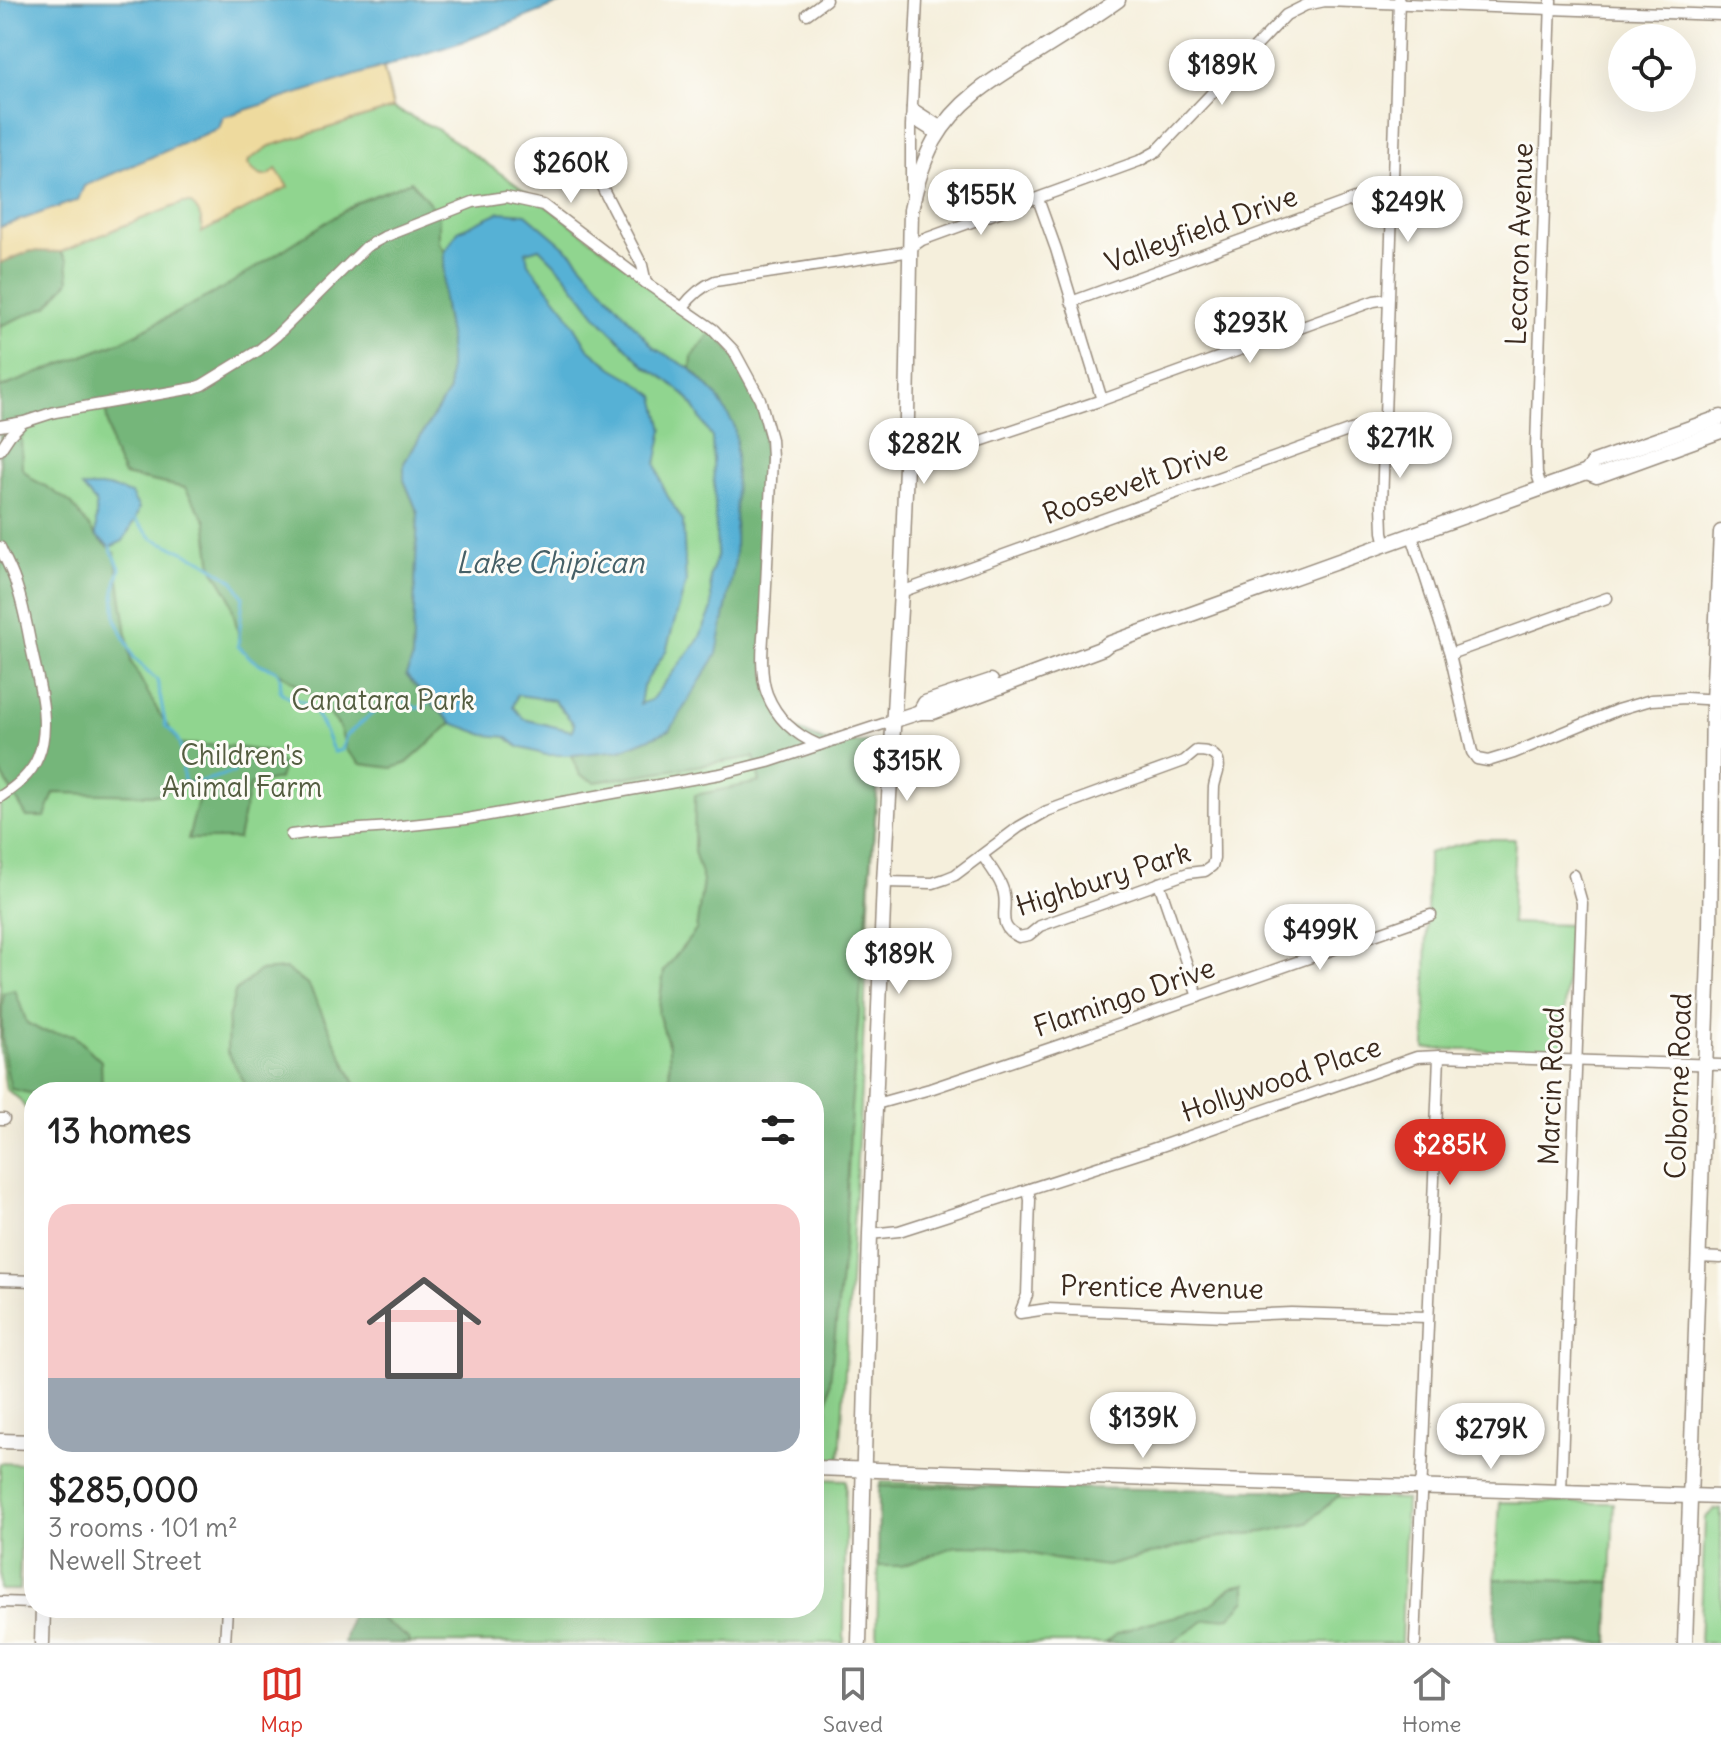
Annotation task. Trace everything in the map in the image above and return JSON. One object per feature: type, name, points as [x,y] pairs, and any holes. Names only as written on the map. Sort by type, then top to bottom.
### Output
[{"type":"main road","points":[[859,1643],[870,1234],[884,882],[906,466],[911,210],[919,175],[940,131],[960,107],[981,88],[1118,0]]},
{"type":"main road","points":[[892,721],[920,712],[933,712],[1108,644],[1542,489],[1587,472],[1594,462],[1721,417]]},
{"type":"main road","points":[[1587,472],[1597,476],[1721,431]]},
{"type":"main road","name":"Colborne Road","points":[[1685,1643],[1705,1065],[1715,928],[1721,532]]},
{"type":"main road","points":[[0,1441],[24,1442]]},
{"type":"main road","points":[[824,1468],[1721,1497]]},
{"type":"main road","points":[[1689,1526],[1700,1507],[1721,1497]]},
{"type":"main road","points":[[42,1643],[43,1618]]},
{"type":"street","points":[[807,14],[826,0]]},
{"type":"street","points":[[911,210],[917,0]]},
{"type":"street","points":[[683,307],[701,288],[715,281],[899,254],[922,240],[1139,161],[1157,151],[1286,15],[1306,5],[1325,1],[1551,4],[1721,15]]},
{"type":"street","points":[[1386,545],[1382,505],[1384,418],[1399,1]]},
{"type":"street","name":"Lecaron Avenue","points":[[1542,489],[1538,479],[1536,447],[1551,4]]},
{"type":"street","points":[[912,113],[940,131]]},
{"type":"street","points":[[585,154],[638,256],[646,283]]},
{"type":"street","name":"Valleyfield Drive","points":[[1071,302],[1379,190],[1393,188]]},
{"type":"street","points":[[0,426],[55,412],[202,385],[259,350],[366,247],[384,237],[473,202],[506,197],[543,205],[713,329],[734,351],[760,399],[771,439],[772,458],[762,657],[766,691],[789,728],[819,745]]},
{"type":"street","points":[[1038,199],[1102,400]]},
{"type":"street","points":[[906,466],[1102,400],[1374,301],[1388,299]]},
{"type":"street","name":"Roosevelt Drive","points":[[901,592],[1384,418]]},
{"type":"street","points":[[0,450],[24,422]]},
{"type":"street","points":[[1412,536],[1450,654],[1472,752],[1477,759],[1488,761],[1514,753],[1617,710],[1651,700],[1717,700]]},
{"type":"street","points":[[0,547],[16,583],[25,616],[41,699],[43,732],[39,756],[34,765],[18,784],[0,797]]},
{"type":"street","points":[[1450,654],[1607,598]]},
{"type":"street","points":[[291,835],[492,815],[728,772],[892,721]]},
{"type":"street","name":"Highbury Park","points":[[884,882],[933,883],[945,879],[1047,811],[1184,761],[1196,751],[1208,752],[1216,758],[1219,768],[1214,781],[1213,863],[1205,871],[1159,883],[1040,926],[1029,935],[1019,937],[1004,925],[1006,904],[1003,890],[982,855]]},
{"type":"street","name":"Marcin Road","points":[[1561,1492],[1582,903],[1574,875]]},
{"type":"street","points":[[1159,883],[1198,997]]},
{"type":"street","name":"Flamingo Drive","points":[[876,1104],[960,1079],[1431,915]]},
{"type":"street","points":[[1415,1643],[1439,1056]]},
{"type":"street","name":"Hollywood Place","points":[[870,1234],[899,1231],[1028,1190],[1411,1059],[1439,1056],[1721,1065]]},
{"type":"street","name":"Prentice Avenue","points":[[1028,1190],[1027,1295],[1020,1313],[1047,1309],[1225,1316],[1291,1313],[1427,1317]]},
{"type":"street","points":[[1697,1257],[1721,1258]]},
{"type":"street","points":[[0,1280],[24,1281]]},
{"type":"street","points":[[0,1602],[24,1603]]},
{"type":"street","points":[[225,1643],[226,1618]]},
{"type":"green space","name":"Canatara Park","points":[[383,66],[393,108],[437,129],[713,330],[768,691],[791,727],[826,742],[881,743],[870,884],[840,1459],[824,1458],[824,1082],[24,1082],[24,1106],[6,1089],[0,1049],[0,227]]},
{"type":"green space","name":"Children's Animal Farm","points":[[411,181],[439,214],[439,242],[445,252],[443,300],[449,335],[449,391],[404,463],[404,480],[418,513],[412,661],[406,675],[452,723],[407,763],[393,768],[361,764],[347,751],[339,726],[316,697],[277,671],[254,661],[238,646],[238,632],[229,595],[212,567],[206,521],[185,488],[124,475],[112,450],[105,405],[50,415],[29,425],[21,439],[22,468],[32,479],[71,503],[96,536],[115,553],[131,662],[159,713],[180,744],[230,746],[267,752],[283,765],[279,779],[250,785],[238,839],[188,839],[203,781],[183,782],[157,795],[54,793],[45,817],[27,817],[0,771],[0,388],[122,341],[222,289],[358,202]]},
{"type":"green space","points":[[31,251],[61,252],[67,260],[69,281],[48,306],[0,326],[0,263]]},
{"type":"green space","points":[[713,330],[745,369],[764,420],[764,657],[768,691],[791,727],[826,742],[881,743],[851,1108],[845,1238],[824,1438],[824,1082],[670,1082],[669,1047],[658,1013],[664,971],[696,930],[703,881],[694,851],[695,795],[760,782],[754,757],[595,782],[580,775],[572,755],[621,750],[670,730],[735,561],[716,395],[691,369],[692,357]]},
{"type":"green space","points":[[1478,839],[1515,839],[1511,923],[1569,925],[1563,1052],[1425,1049],[1428,853]]},
{"type":"green space","points":[[286,969],[309,986],[354,1082],[244,1082],[227,1051],[228,1019],[235,992],[259,971]]},
{"type":"green space","points":[[15,990],[27,1023],[42,1031],[74,1035],[101,1061],[102,1082],[24,1082],[24,1092],[11,1089],[2,1030],[3,993]]},
{"type":"green space","points":[[0,1463],[23,1464],[19,1590],[0,1590]]},
{"type":"green space","points":[[824,1479],[846,1480],[844,1643],[346,1643],[352,1618],[824,1618]]},
{"type":"green space","points":[[880,1482],[1406,1499],[1401,1643],[877,1643]]},
{"type":"green space","points":[[879,1486],[1344,1491],[1307,1523],[1213,1538],[1107,1566],[1053,1559],[1006,1547],[956,1546],[902,1566],[878,1566]]},
{"type":"green space","points":[[1500,1502],[1614,1503],[1611,1582],[1495,1579]]},
{"type":"green space","points":[[1715,1509],[1721,1509],[1721,1643],[1700,1643],[1705,1518]]},
{"type":"green space","points":[[1495,1579],[1611,1582],[1609,1643],[1496,1643]]},
{"type":"green space","points":[[1246,1584],[1246,1600],[1230,1617],[1206,1620],[1171,1643],[1105,1643],[1116,1634],[1143,1624],[1198,1611],[1216,1601],[1231,1587]]},
{"type":"green space","points":[[350,1618],[380,1618],[408,1638],[409,1643],[344,1643]]},
{"type":"sand","points":[[383,66],[393,108],[270,146],[249,160],[248,164],[261,176],[269,175],[276,169],[288,187],[201,233],[198,212],[190,203],[183,203],[61,252],[31,251],[0,263],[0,227],[78,200],[83,186],[219,128],[223,117]]},
{"type":"water","points":[[0,0],[569,0],[465,41],[223,117],[219,128],[84,186],[78,200],[0,227]]},
{"type":"water","name":"Lake Chipican","points":[[499,212],[526,214],[573,254],[654,348],[691,369],[716,395],[734,425],[735,561],[717,654],[670,730],[621,750],[546,755],[519,747],[506,737],[485,735],[452,723],[406,675],[412,660],[418,513],[404,480],[404,463],[449,391],[449,335],[443,300],[445,252],[458,231]],"holes":[[[539,248],[562,271],[600,320],[645,366],[689,399],[712,438],[717,556],[710,576],[712,609],[699,639],[651,700],[640,704],[643,686],[666,651],[686,583],[683,521],[664,490],[656,464],[663,430],[655,396],[588,348],[564,308],[528,263],[526,252]],[[517,695],[554,700],[574,724],[572,731],[524,719],[513,707]]]},
{"type":"water","points":[[82,487],[108,487],[131,494],[139,508],[123,541],[110,547],[96,536],[96,503]]},
{"type":"waterway","points":[[135,520],[152,538],[201,560],[234,581],[243,597],[238,646],[259,664],[278,672],[283,694],[303,702],[314,711],[334,752],[342,750],[346,736],[397,696],[416,708],[424,707],[429,701]]},
{"type":"waterway","points":[[110,547],[120,568],[114,591],[116,619],[134,658],[157,680],[166,727],[180,746],[185,783],[192,784],[234,772]]}]
